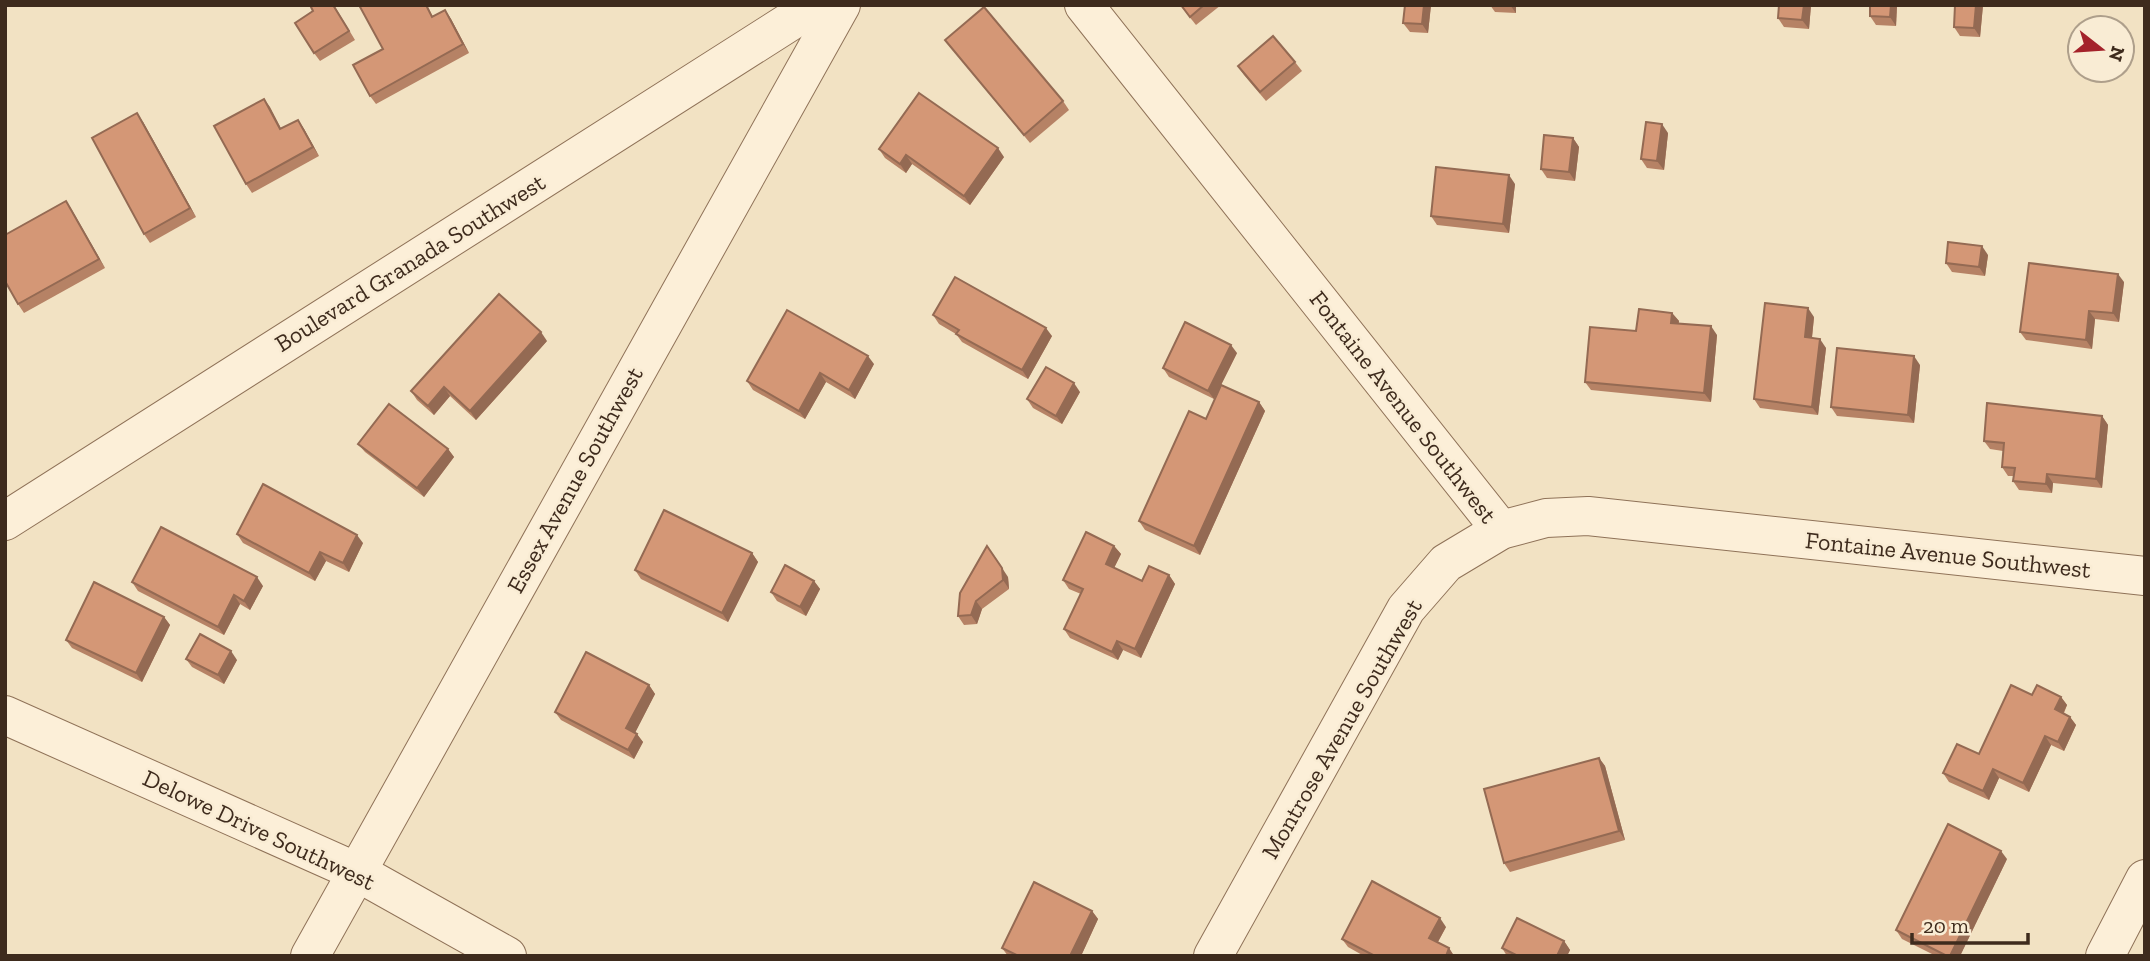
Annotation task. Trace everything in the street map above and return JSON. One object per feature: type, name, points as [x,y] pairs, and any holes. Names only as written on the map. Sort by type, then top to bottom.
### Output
[{"type":"street","name":"Boulevard Granada Southwest","points":[[5,522],[816,5]]},
{"type":"street","name":"Essex Avenue Southwest","points":[[310,956],[841,5]]},
{"type":"street","name":"Fontaine Avenue Southwest","points":[[1084,5],[1501,530],[1546,518],[1588,516],[2145,576]]},
{"type":"street","name":"Montrose Avenue Southwest","points":[[1213,956],[1406,609],[1446,563],[1501,530]]},
{"type":"street","name":"Delowe Drive Southwest","points":[[5,715],[357,872],[507,956]]},
{"type":"street","points":[[2105,956],[2145,879]]},
{"type":"building","points":[[310,5],[333,5],[349,31],[314,53],[295,23],[313,11]]},
{"type":"building","points":[[359,5],[426,5],[432,17],[445,10],[463,44],[370,96],[353,65],[383,49]]},
{"type":"building","points":[[1181,5],[1204,5],[1190,17]]},
{"type":"building","points":[[1405,5],[1424,5],[1422,24],[1403,23]]},
{"type":"building","points":[[1779,5],[1804,5],[1802,20],[1778,18]]},
{"type":"building","points":[[1870,5],[1891,5],[1890,17],[1870,16]]},
{"type":"building","points":[[1955,5],[1976,5],[1974,28],[1954,27]]},
{"type":"building","points":[[984,7],[1063,101],[1024,135],[945,40]]},
{"type":"building","points":[[1273,36],[1295,62],[1260,92],[1238,66]]},
{"type":"building","points":[[919,93],[998,148],[964,196],[906,155],[900,164],[879,149]]},
{"type":"building","points":[[264,99],[280,129],[298,120],[313,147],[246,184],[214,126]]},
{"type":"building","points":[[137,113],[190,208],[144,234],[92,138]]},
{"type":"building","points":[[1646,122],[1662,124],[1657,161],[1641,159]]},
{"type":"building","points":[[1544,135],[1573,138],[1569,172],[1541,169]]},
{"type":"building","points":[[1436,167],[1509,175],[1503,224],[1431,216]]},
{"type":"building","points":[[66,201],[99,259],[18,304],[5,281],[5,235]]},
{"type":"building","points":[[1948,242],[1982,246],[1979,267],[1946,263]]},
{"type":"building","points":[[2029,263],[2118,274],[2113,313],[2089,311],[2086,340],[2020,332]]},
{"type":"building","points":[[955,277],[1046,328],[1022,370],[956,334],[959,330],[933,315]]},
{"type":"building","points":[[499,294],[541,332],[470,411],[444,387],[428,406],[411,391]]},
{"type":"building","points":[[1765,303],[1808,308],[1805,337],[1820,339],[1812,407],[1754,399]]},
{"type":"building","points":[[1639,309],[1672,313],[1671,323],[1711,326],[1704,393],[1585,382],[1590,327],[1636,331]]},
{"type":"building","points":[[787,310],[868,356],[849,390],[820,373],[799,411],[747,381]]},
{"type":"building","points":[[1185,322],[1231,345],[1208,391],[1163,368]]},
{"type":"building","points":[[1837,348],[1914,356],[1908,415],[1831,407]]},
{"type":"building","points":[[1046,367],[1074,383],[1056,416],[1027,399]]},
{"type":"building","points":[[1221,385],[1259,402],[1194,546],[1139,521],[1189,411],[1206,419]]},
{"type":"building","points":[[1987,403],[2102,416],[2096,479],[2047,474],[2046,484],[2013,481],[2015,468],[2002,467],[2004,443],[1984,441]]},
{"type":"building","points":[[389,404],[448,449],[417,488],[358,444]]},
{"type":"building","points":[[263,484],[357,535],[343,563],[320,552],[309,573],[237,534]]},
{"type":"building","points":[[664,510],[752,553],[722,613],[635,570]]},
{"type":"building","points":[[161,527],[257,577],[244,601],[234,595],[218,627],[132,582]]},
{"type":"building","points":[[1086,532],[1114,546],[1106,564],[1142,581],[1149,566],[1169,575],[1135,649],[1117,641],[1112,652],[1064,629],[1083,589],[1063,580]]},
{"type":"building","points":[[987,546],[1002,568],[1003,580],[976,601],[971,615],[958,616],[960,593]]},
{"type":"building","points":[[785,565],[814,581],[800,607],[771,592]]},
{"type":"building","points":[[94,582],[164,617],[136,673],[66,640]]},
{"type":"building","points":[[200,634],[231,651],[218,675],[186,659]]},
{"type":"building","points":[[586,652],[649,685],[626,728],[637,734],[628,750],[555,712]]},
{"type":"building","points":[[2011,685],[2032,695],[2037,685],[2061,697],[2055,709],[2070,717],[2058,742],[2045,736],[2023,783],[1993,769],[1983,791],[1943,773],[1957,744],[1979,754]]},
{"type":"building","points":[[1599,758],[1619,831],[1504,863],[1484,789]]},
{"type":"building","points":[[1948,824],[2001,851],[1950,956],[1896,930]]},
{"type":"building","points":[[1372,881],[1440,918],[1429,938],[1449,948],[1446,956],[1375,956],[1342,939]]},
{"type":"building","points":[[1034,882],[1092,911],[1070,956],[1019,956],[1002,948]]},
{"type":"building","points":[[1517,918],[1564,941],[1557,956],[1518,956],[1502,948]]}]
